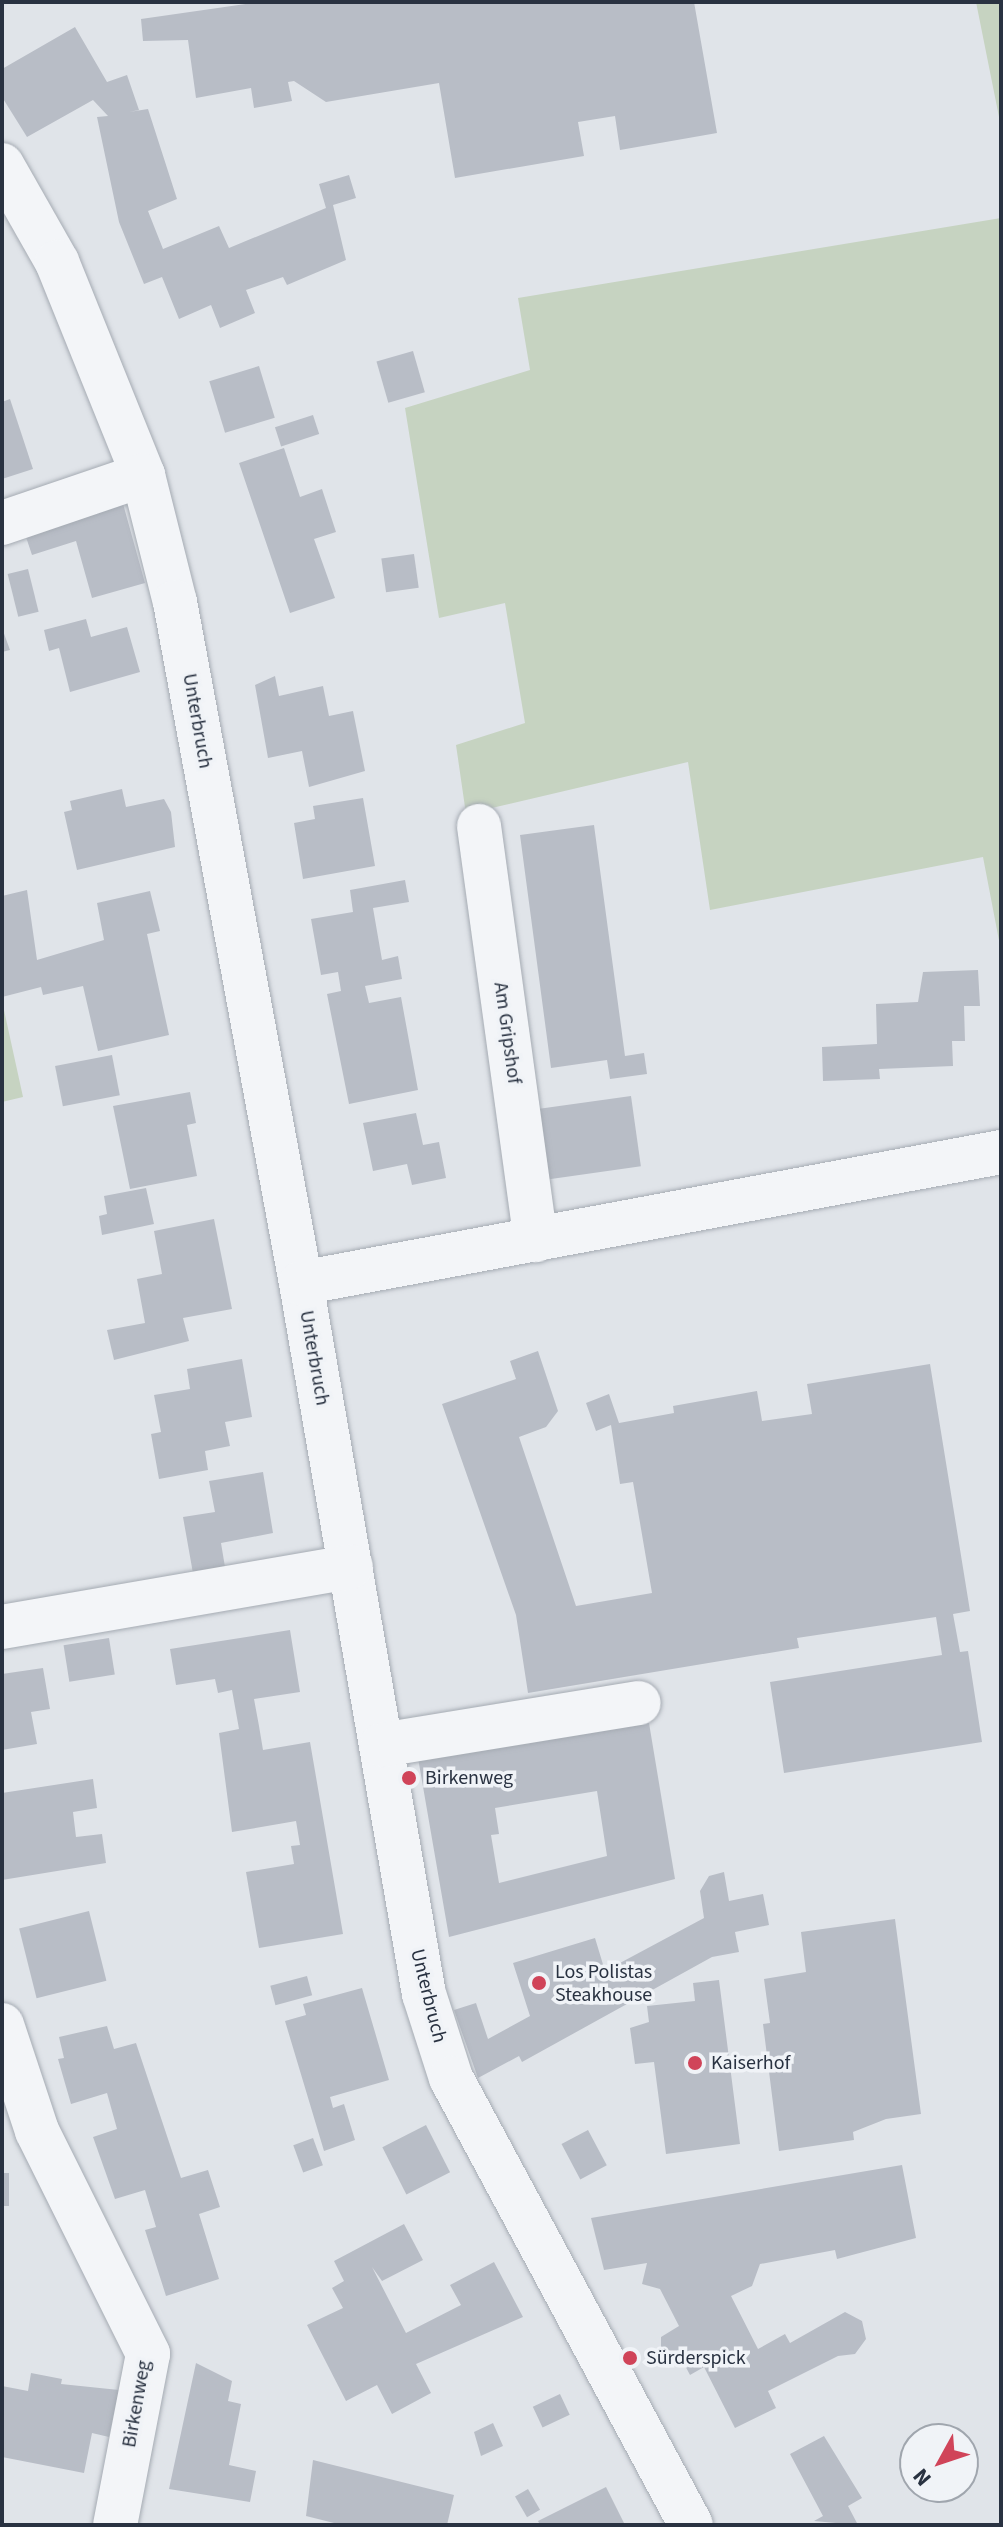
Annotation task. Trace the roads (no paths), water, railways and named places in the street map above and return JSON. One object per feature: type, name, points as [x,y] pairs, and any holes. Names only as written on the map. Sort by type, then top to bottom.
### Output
[{"type":"street","name":"Unterbruch","points":[[2,165],[57,262],[143,475],[175,602],[301,1283],[424,1994],[451,2078],[691,2525]]},
{"type":"street","points":[[2,523],[143,475]]},
{"type":"street","name":"Am Gripshof","points":[[479,826],[536,1240]]},
{"type":"street","points":[[301,1283],[733,1205],[1001,1152]]},
{"type":"street","points":[[2,1627],[351,1567]]},
{"type":"street","points":[[382,1745],[639,1703]]},
{"type":"street","name":"Birkenweg","points":[[2,2025],[37,2131],[148,2354],[115,2525]]},
{"type":"place","name":"Birkenweg","points":[[409,1778]]},
{"type":"place","name":"Los Polistas Steakhouse","points":[[539,1983]]},
{"type":"place","name":"Kaiserhof","points":[[695,2063]]},
{"type":"place","name":"Sürderspick","points":[[630,2358]]}]
